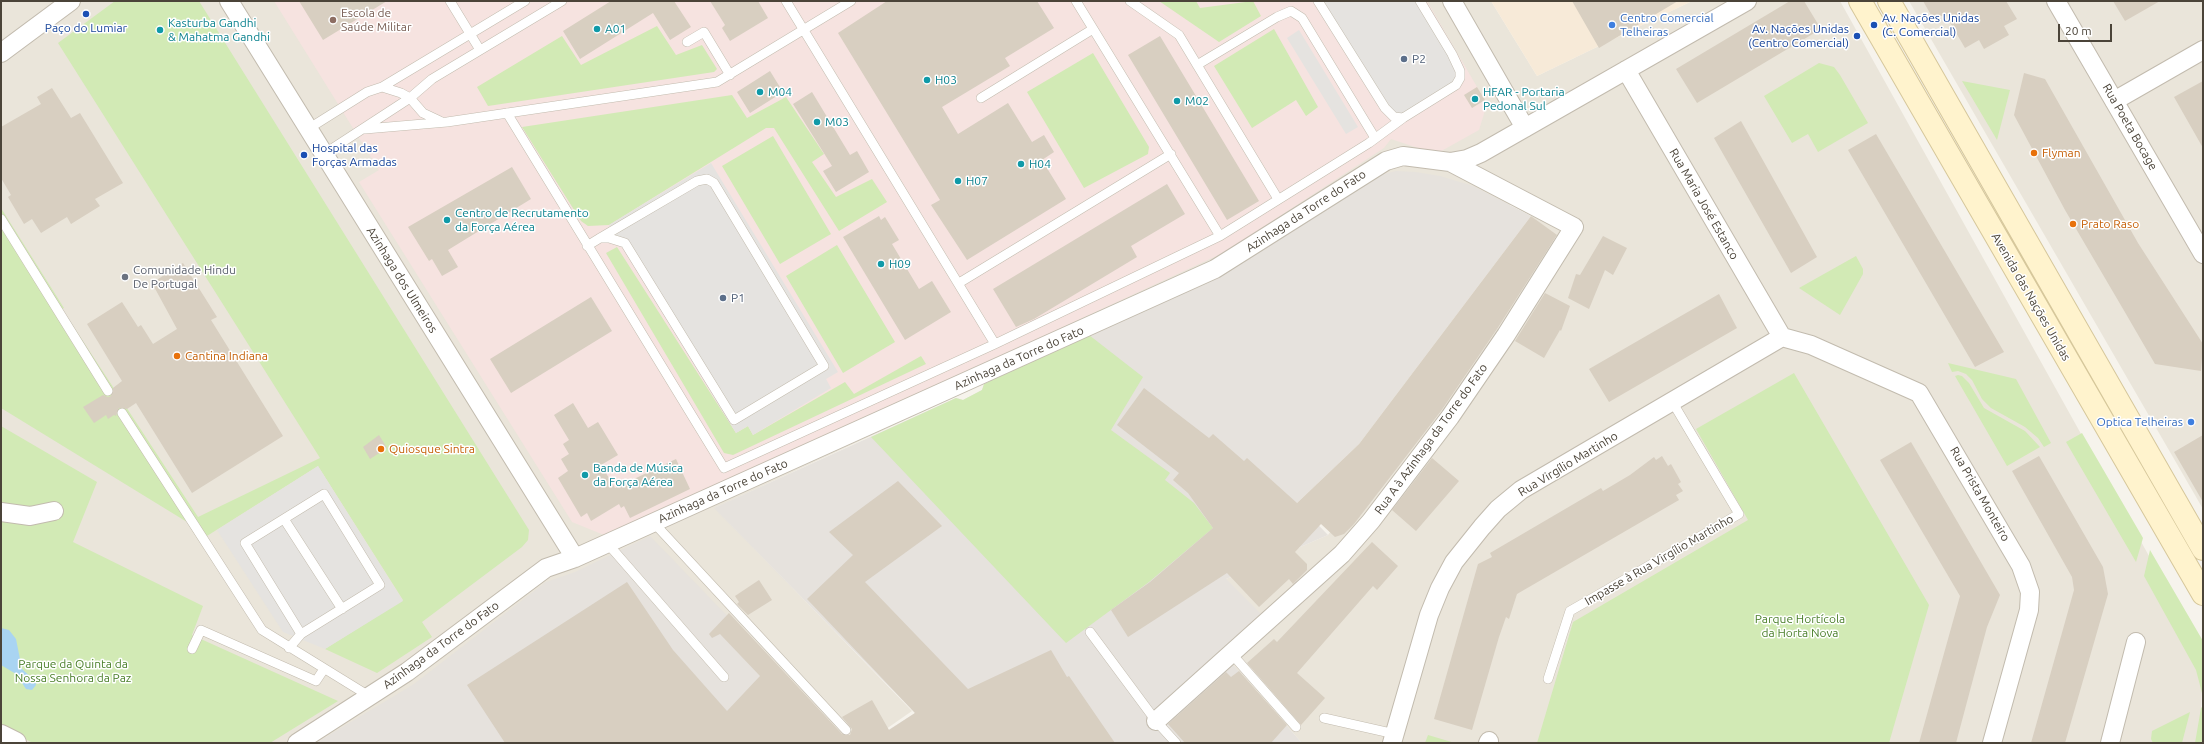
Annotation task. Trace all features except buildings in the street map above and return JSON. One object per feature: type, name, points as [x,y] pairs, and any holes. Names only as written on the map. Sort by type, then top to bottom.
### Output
[{"type":"main road","name":"Avenida das Nações Unidas","points":[[1860,1],[2203,594]]},
{"type":"main road","name":"Avenida das Nações Unidas","points":[[1889,1],[2203,549]]},
{"type":"street","points":[[1,53],[71,1]]},
{"type":"street","name":"Azinhaga dos Ulmeiros","points":[[229,1],[575,558]]},
{"type":"street","points":[[1452,1],[1525,128]]},
{"type":"street","name":"Azinhaga da Torre do Fato","points":[[297,743],[407,672],[546,568],[608,544],[1215,269],[1386,160],[1403,156],[1450,162],[1467,159],[1481,153],[1747,1]]},
{"type":"street","name":"Rua Poeta Bocage","points":[[2056,1],[2203,254]]},
{"type":"street","points":[[2114,101],[2203,50]]},
{"type":"street","name":"Rua Maria José Estanco","points":[[1626,70],[1782,338]]},
{"type":"street","name":"Rua A à Azinhaga da Torre do Fato","points":[[1156,721],[1342,554],[1371,521],[1459,404],[1506,336],[1574,227],[1450,162]]},
{"type":"street","name":"Rua Virgílio Martinho","points":[[1394,738],[1429,615],[1437,594],[1454,562],[1482,527],[1520,490],[1782,338]]},
{"type":"street","name":"Rua Prista Monteiro","points":[[1782,338],[1811,345],[1919,393],[2021,566],[2030,592],[2029,610],[1992,743]]},
{"type":"street","points":[[1,512],[30,516],[54,511]]},
{"type":"street","points":[[2110,743],[2136,642]]},
{"type":"street","points":[[1,736],[15,743]]},
{"type":"lane","points":[[450,1],[480,50]]},
{"type":"lane","points":[[308,129],[367,92],[382,87],[525,1]]},
{"type":"lane","points":[[324,154],[365,129],[410,98],[432,79],[562,1]]},
{"type":"lane","points":[[786,1],[995,344]]},
{"type":"lane","points":[[365,129],[447,122],[707,84],[730,75],[851,1]]},
{"type":"lane","points":[[1076,1],[1220,236]]},
{"type":"lane","points":[[1130,1],[1179,36],[1278,199]]},
{"type":"lane","points":[[1318,1],[1384,108],[1394,117],[1403,118]]},
{"type":"lane","points":[[507,113],[724,468],[995,344],[1220,236],[1376,138],[1403,118],[1456,85],[1460,78],[1460,71],[1452,54],[1420,1]]},
{"type":"lane","points":[[1197,65],[1285,12],[1291,11],[1302,18],[1376,138]]},
{"type":"lane","points":[[982,98],[1093,29]]},
{"type":"lane","points":[[687,42],[704,32],[730,75]]},
{"type":"lane","points":[[382,87],[402,93],[410,98],[423,113],[433,119],[447,122]]},
{"type":"lane","points":[[959,283],[1170,154]]},
{"type":"lane","points":[[587,246],[600,238],[697,181],[707,179],[714,182],[824,366],[734,420],[625,244],[609,238],[600,238]]},
{"type":"lane","points":[[1,219],[108,392]]},
{"type":"lane","name":"Impasse à Rua Virgílio Martinho","points":[[1548,680],[1570,611],[1739,514],[1673,402]]},
{"type":"lane","points":[[122,412],[262,630],[369,696]]},
{"type":"lane","points":[[289,648],[301,634],[380,585],[324,494],[245,543],[301,634]]},
{"type":"lane","points":[[284,519],[342,609]]},
{"type":"lane","points":[[654,523],[846,730]]},
{"type":"lane","points":[[608,544],[724,677]]},
{"type":"lane","points":[[192,649],[202,630],[316,681],[324,669]]},
{"type":"lane","points":[[1090,632],[1156,721],[1176,743]]},
{"type":"lane","points":[[1231,653],[1296,727]]},
{"type":"lane","points":[[1324,718],[1394,738]]},
{"type":"shaded area","points":[[1,1],[1491,1],[1537,76],[1692,1],[1840,1],[2203,653],[2200,743],[1302,743],[1222,654],[1226,579],[1328,535],[1557,236],[1531,216],[1511,205],[1089,335],[715,508],[912,711],[866,743],[1,743]]},
{"type":"shaded area","points":[[274,1],[1427,1],[1487,104],[1479,130],[1436,154],[1391,139],[1384,148],[1225,252],[609,537],[572,522],[359,182],[379,170]]},
{"type":"shaded area","name":"P2","points":[[1319,1],[1419,1],[1452,55],[1459,78],[1403,118],[1394,116]]},
{"type":"shaded area","points":[[1491,1],[1692,1],[1537,76]]},
{"type":"shaded area","points":[[1909,1],[2203,1],[2203,509]]},
{"type":"shaded area","points":[[1299,30],[1358,127],[1346,134],[1287,38]]},
{"type":"shaded area","name":"P1","points":[[711,163],[838,372],[826,379],[831,388],[753,435],[748,426],[736,433],[609,225]]},
{"type":"shaded area","points":[[1396,171],[1416,172],[1440,176],[1473,186],[1531,216],[1359,444],[1297,503],[1328,535],[1226,579],[1263,616],[1223,654],[1302,743],[868,743],[915,713],[714,508],[956,398],[963,400],[982,390],[984,384],[1089,335],[1381,175]]},
{"type":"shaded area","points":[[318,466],[403,601],[325,649],[283,632],[217,530]]},
{"type":"shaded area","points":[[650,536],[850,743],[316,743],[414,684],[546,582],[575,572]]},
{"type":"green space","points":[[115,1],[199,1],[529,530],[528,540],[522,547],[422,622],[432,637],[377,673],[325,649],[403,600],[318,466],[199,541],[187,522],[1,408],[1,208],[64,308],[62,309],[198,517],[320,458],[58,43]]},
{"type":"green space","points":[[1159,1],[1196,1],[1200,8],[1253,1],[1261,16],[1219,42]]},
{"type":"green space","points":[[657,26],[676,55],[702,45],[717,69],[714,72],[488,106],[477,87],[562,36],[581,65]]},
{"type":"green space","points":[[1274,29],[1318,107],[1306,116],[1296,100],[1252,128],[1214,66]]},
{"type":"green space","points":[[1093,53],[1149,147],[1148,154],[1084,188],[1027,92]]},
{"type":"green space","points":[[1819,63],[1834,67],[1868,123],[1818,152],[1808,134],[1792,143],[1764,96]]},
{"type":"green space","points":[[1962,81],[2010,90],[1997,140]]},
{"type":"green space","points":[[732,95],[747,118],[786,97],[824,154],[812,162],[836,197],[872,179],[887,202],[839,231],[774,128],[766,128],[609,225],[588,226],[581,221],[522,127]]},
{"type":"green space","points":[[773,136],[831,234],[780,264],[722,166]]},
{"type":"green space","points":[[837,245],[895,342],[843,373],[786,276]]},
{"type":"green space","points":[[617,247],[736,433],[748,426],[753,435],[845,382],[854,394],[921,356],[926,364],[733,455],[724,453],[606,253]]},
{"type":"green space","points":[[1856,256],[1863,269],[1863,274],[1840,315],[1799,288]]},
{"type":"green space","points":[[1089,335],[1143,377],[1111,430],[1170,473],[1165,480],[1194,503],[1213,528],[1149,582],[1066,643],[871,437],[956,398],[963,400],[982,390],[984,384]]},
{"type":"green space","points":[[1948,363],[2016,379],[2051,443],[2044,447],[2038,438],[2025,427],[1991,408],[1982,399],[1972,380],[1966,374],[1958,371],[1952,372]]},
{"type":"green space","name":"Parque Hortícola da Horta Nova","points":[[1794,373],[1929,605],[1889,743],[1537,743],[1573,622],[1748,520],[1696,429]]},
{"type":"green space","points":[[1955,376],[1962,376],[1969,383],[1984,408],[2025,431],[2040,447],[2007,466]]},
{"type":"green space","name":"Parque da Quinta da Nossa Senhora da Paz","points":[[1,426],[97,482],[73,542],[203,606],[192,635],[338,701],[270,743],[33,743],[1,727]]},
{"type":"green space","points":[[2082,433],[2143,538],[2136,562],[2066,442]]},
{"type":"green space","points":[[2150,550],[2203,641],[2203,697],[2196,670],[2144,576]]},
{"type":"green space","points":[[2203,706],[2203,743],[2195,743],[2201,708]]},
{"type":"green space","points":[[2190,712],[2182,743],[2153,743],[2151,739],[2152,731]]},
{"type":"green space","points":[[1428,735],[1455,743],[1425,743]]},
{"type":"water","points":[[1,628],[9,630],[16,639],[22,669],[35,681],[36,685],[32,690],[26,689],[16,674],[1,665]]},
{"type":"place","name":"Paço do Lumiar","points":[[86,14]]},
{"type":"place","name":"Escola de Saúde Militar","points":[[333,20]]},
{"type":"place","name":"Centro Comercial Telheiras","points":[[1612,25]]},
{"type":"place","name":"Av. Nações Unidas (C. Comercial)","points":[[1874,25]]},
{"type":"place","name":"A01","points":[[597,29]]},
{"type":"place","name":"Kasturba Gandhi & Mahatma Gandhi","points":[[160,30]]},
{"type":"place","name":"Av. Nações Unidas (Centro Comercial)","points":[[1857,36]]},
{"type":"place","name":"P2","points":[[1404,59]]},
{"type":"place","name":"H03","points":[[927,80]]},
{"type":"place","name":"M04","points":[[760,92]]},
{"type":"place","name":"HFAR - Portaria Pedonal Sul","points":[[1475,99]]},
{"type":"place","name":"M02","points":[[1177,101]]},
{"type":"place","name":"M03","points":[[817,122]]},
{"type":"place","name":"Flyman","points":[[2034,153]]},
{"type":"place","name":"Hospital das Forças Armadas","points":[[304,155]]},
{"type":"place","name":"H04","points":[[1021,164]]},
{"type":"place","name":"H07","points":[[958,181]]},
{"type":"place","name":"Centro de Recrutamento da Força Aérea","points":[[447,220]]},
{"type":"place","name":"Prato Raso","points":[[2073,224]]},
{"type":"place","name":"H09","points":[[881,264]]},
{"type":"place","name":"Comunidade Hindu De Portugal","points":[[125,277]]},
{"type":"place","name":"P1","points":[[723,298]]},
{"type":"place","name":"Cantina Indiana","points":[[177,356]]},
{"type":"place","name":"Optica Telheiras","points":[[2191,422]]},
{"type":"place","name":"Quiosque Sintra","points":[[381,449]]},
{"type":"place","name":"Banda de Música da Força Aérea","points":[[585,475]]}]
